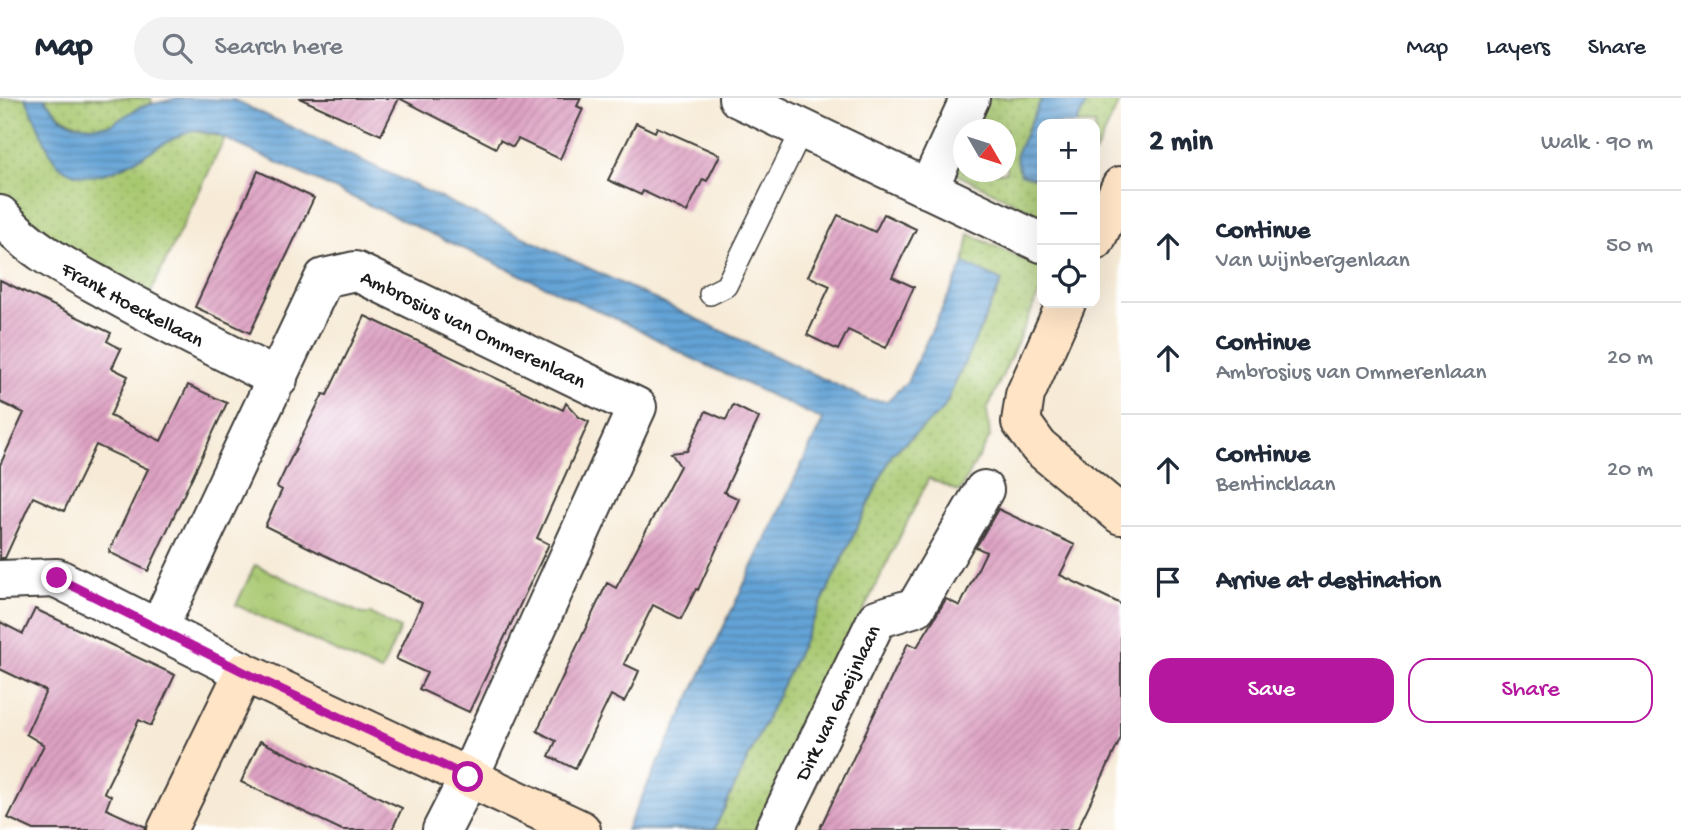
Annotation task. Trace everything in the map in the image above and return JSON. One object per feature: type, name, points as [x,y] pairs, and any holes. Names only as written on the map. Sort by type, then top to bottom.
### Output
[{"type":"street","points":[[737,98],[1037,241]]},
{"type":"street","points":[[928,188],[970,98]]},
{"type":"street","points":[[1100,230],[1121,186]]},
{"type":"street","name":"Frank Hoeckellaan","points":[[0,215],[44,256],[278,379]]},
{"type":"street","name":"Ambrosius van Ommerenlaan","points":[[158,629],[324,278],[355,271],[637,407],[442,830]]},
{"type":"street","points":[[1064,308],[1025,395],[1021,422],[1039,447],[1121,515]]},
{"type":"street","name":"Dirk van Gheijnlaan","points":[[775,830],[877,619],[916,607],[984,490]]},
{"type":"street","points":[[0,580],[57,578],[244,672],[580,830]]},
{"type":"street","points":[[167,830],[244,672]]},
{"type":"lane","points":[[709,294],[726,286],[803,128]]},
{"type":"green space","points":[[0,98],[25,98],[53,159],[124,167],[191,130],[225,138],[148,298],[39,234],[10,207],[0,193]]},
{"type":"green space","points":[[44,98],[151,98],[152,103],[112,124],[96,126],[66,119]]},
{"type":"green space","points":[[989,98],[1042,98],[1016,154],[1016,119],[978,119]]},
{"type":"green space","points":[[1089,98],[1121,98],[1100,143],[1100,119],[1078,119]]},
{"type":"green space","points":[[1016,154],[1020,174],[1037,179],[1037,214],[972,182],[1016,182]]},
{"type":"green space","points":[[969,234],[1037,266],[1037,298],[987,410],[990,437],[959,492],[929,478],[755,830],[714,830],[892,454],[943,410],[1002,282],[964,263]]},
{"type":"green space","points":[[255,565],[400,629],[381,672],[236,605]]},
{"type":"water","points":[[25,98],[44,98],[61,118],[74,124],[90,126],[110,125],[140,107],[178,98],[234,100],[868,400],[887,401],[907,382],[964,263],[1002,281],[943,410],[892,454],[714,830],[626,830],[823,420],[689,357],[638,329],[215,134],[188,132],[130,163],[99,175],[84,176],[70,172],[52,157]]},
{"type":"water","points":[[1042,98],[1089,98],[1078,119],[1037,119],[1037,179],[1020,174],[1016,154]]},
{"type":"building","points":[[299,98],[399,98],[381,135]]},
{"type":"building","points":[[399,98],[581,98],[577,106],[583,109],[560,159],[518,139],[513,147],[500,140],[496,148]]},
{"type":"building","points":[[636,123],[655,132],[657,127],[720,155],[707,181],[703,179],[687,212],[643,191],[641,195],[608,180]]},
{"type":"building","points":[[258,171],[314,198],[250,333],[195,307]]},
{"type":"building","points":[[884,214],[916,229],[892,277],[914,287],[886,348],[848,330],[838,350],[807,335],[830,286],[808,276],[838,215],[875,232]]},
{"type":"building","points":[[0,280],[111,333],[107,341],[121,349],[112,368],[128,376],[110,416],[161,441],[188,385],[227,403],[148,571],[109,552],[148,469],[96,445],[64,511],[33,497],[5,558],[0,558],[0,465],[24,413],[0,402]]},
{"type":"building","points":[[365,316],[563,410],[566,403],[579,417],[589,422],[537,538],[549,544],[469,712],[419,689],[427,673],[396,659],[422,603],[265,526],[282,490],[277,487],[323,394],[327,395]]},
{"type":"building","points":[[733,405],[759,418],[724,492],[739,499],[698,590],[696,589],[681,619],[653,605],[624,664],[639,671],[632,687],[624,702],[611,695],[575,769],[549,756],[556,741],[537,731],[607,583],[616,588],[680,466],[671,453],[687,451],[706,411],[726,420]]},
{"type":"building","points":[[998,509],[1075,545],[1060,575],[1121,604],[1121,738],[1077,830],[819,830],[908,643],[917,647],[946,599],[960,606],[986,552],[976,547]]},
{"type":"building","points":[[35,609],[175,675],[151,726],[139,720],[104,792],[111,796],[106,809],[146,827],[145,830],[34,830],[8,818],[44,745],[26,734],[46,691],[0,669],[0,622],[23,634]]},
{"type":"building","points":[[260,741],[402,808],[392,830],[342,830],[241,782]]},
{"type":"route","points":[[57,578],[244,672],[468,777]]}]
